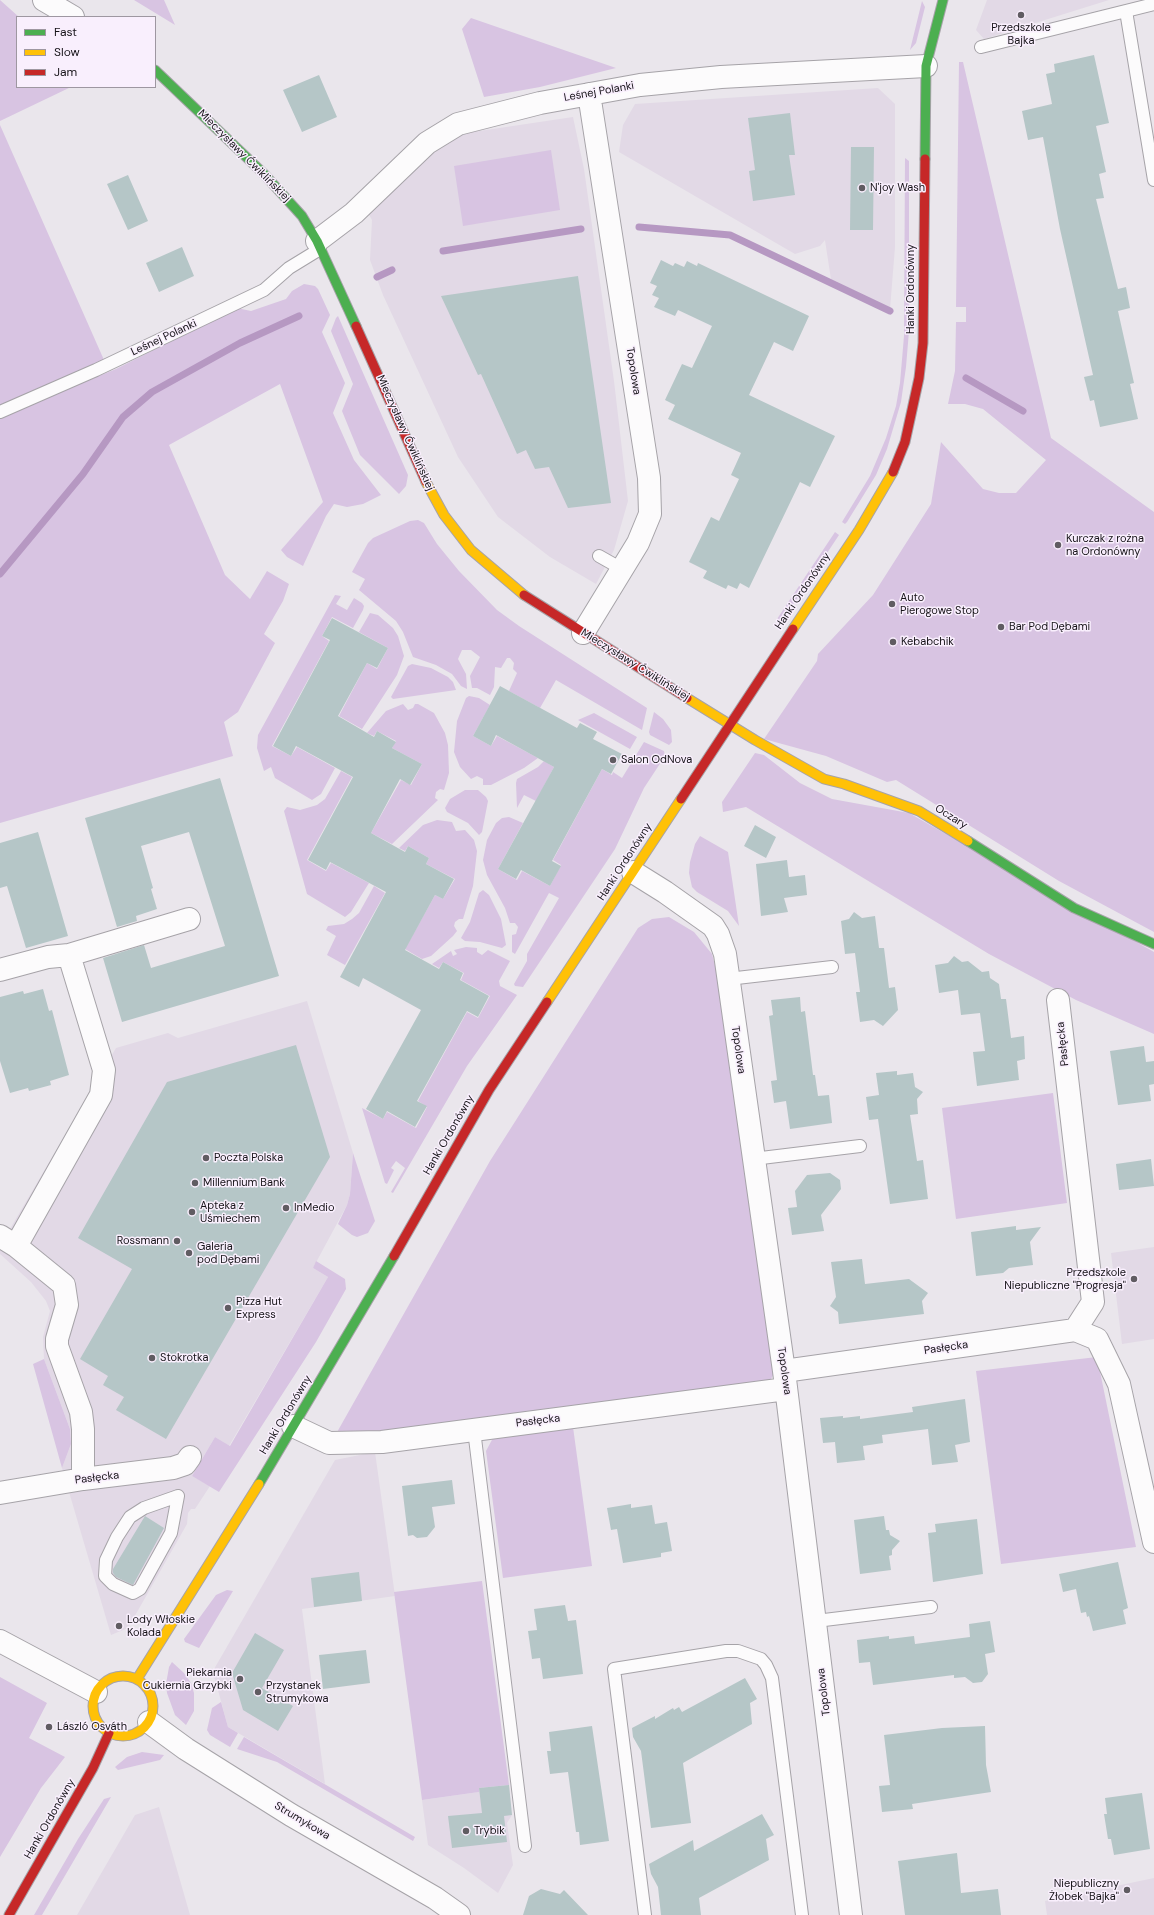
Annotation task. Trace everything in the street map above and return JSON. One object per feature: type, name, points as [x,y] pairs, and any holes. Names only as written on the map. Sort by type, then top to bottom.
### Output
[{"type":"street","points":[[44,0],[71,16]]},
{"type":"street","name":"Hanki Ordonówny","points":[[137,1679],[293,1426],[379,1282],[489,1090],[870,513],[894,470],[905,442],[919,378],[923,343],[926,66],[943,0]]},
{"type":"street","name":"Leśnej Polanki","points":[[319,245],[427,143],[458,124],[540,104],[630,86],[688,79],[926,66]]},
{"type":"street","name":"Mieczysławy Ćwiklińskiej","points":[[156,71],[264,174],[302,216],[319,245],[384,384],[430,491],[444,515],[471,550],[528,599],[730,725]]},
{"type":"street","name":"Topolowa","points":[[583,633],[638,544],[650,514],[649,478],[589,94]]},
{"type":"street","name":"Oczary","points":[[730,725],[824,779],[844,784],[919,811],[1074,908],[1154,944]]},
{"type":"street","name":"Topolowa","points":[[633,872],[665,892],[713,926],[722,944],[785,1380],[816,1621],[851,1915]]},
{"type":"street","points":[[0,970],[48,957],[69,955],[189,919]]},
{"type":"street","points":[[69,955],[104,1070],[101,1095],[8,1241],[64,1286],[66,1292],[67,1305],[57,1339],[57,1346],[81,1412],[83,1429],[83,1479]]},
{"type":"street","name":"Pasłęcka","points":[[1058,1000],[1097,1339],[1119,1384],[1154,1542]]},
{"type":"street","points":[[1093,1302],[1075,1330],[1097,1339]]},
{"type":"street","name":"Pasłęcka","points":[[293,1426],[329,1443],[382,1442],[474,1430],[785,1380],[1075,1330]]},
{"type":"street","name":"Pasłęcka","points":[[0,1493],[83,1479],[173,1468],[185,1464],[190,1457]]},
{"type":"street","points":[[0,1641],[96,1692]]},
{"type":"street","points":[[122,1676],[137,1679],[144,1684],[152,1698],[152,1714],[149,1722],[141,1731],[131,1736],[120,1736],[109,1733],[100,1726],[94,1715],[93,1703],[96,1692],[107,1680],[114,1677],[122,1676]]},
{"type":"street","name":"Strumykowa","points":[[149,1722],[186,1749],[285,1811],[434,1898],[459,1915]]},
{"type":"street","name":"Hanki Ordonówny","points":[[9,1915],[94,1768],[109,1733]]},
{"type":"lane","points":[[981,47],[1154,4]]},
{"type":"lane","points":[[1126,11],[1154,180]]},
{"type":"lane","name":"Leśnej Polanki","points":[[0,412],[96,370],[264,290],[319,245]]},
{"type":"lane","points":[[599,556],[622,569]]},
{"type":"lane","points":[[728,979],[832,967]]},
{"type":"lane","points":[[753,1159],[860,1146]]},
{"type":"lane","points":[[474,1430],[525,1846]]},
{"type":"lane","points":[[178,1496],[171,1533],[140,1589],[133,1593],[113,1584],[105,1576],[106,1560],[117,1537],[130,1517],[144,1508],[178,1496]]},
{"type":"lane","points":[[816,1621],[931,1607]]},
{"type":"lane","points":[[645,1915],[614,1669],[726,1651],[738,1651],[761,1660],[772,1678],[802,1915]]},
{"type":"shaded area","points":[[0,0],[18,16],[16,16],[16,88],[69,88],[0,121]]},
{"type":"shaded area","points":[[134,0],[164,0],[175,25]]},
{"type":"shaded area","name":"Przedszkole Bajka","points":[[987,0],[1109,0],[984,39],[976,30]]},
{"type":"shaded area","points":[[922,1],[925,7],[916,43],[910,50]]},
{"type":"shaded area","points":[[471,18],[616,68],[540,87],[484,97],[462,29]]},
{"type":"shaded area","points":[[959,62],[963,62],[1051,438],[1154,512],[1154,932],[1059,881],[896,780],[887,782],[826,756],[764,739],[817,661],[818,654],[873,595],[931,504],[941,442],[983,489],[999,493],[1016,493],[1046,460],[983,409],[965,404],[948,404],[955,371],[956,322],[966,322],[966,307],[956,307]]},
{"type":"shaded area","points":[[878,88],[895,104],[895,247],[890,309],[831,279],[825,240],[820,246],[795,254],[619,152],[623,125],[635,104]]},
{"type":"shaded area","points":[[573,117],[584,169],[614,381],[628,501],[614,550],[596,584],[550,557],[498,517],[458,457],[383,295],[370,260],[372,220],[368,213],[437,148],[466,133]]},
{"type":"shaded area","points":[[0,125],[104,360],[0,405]]},
{"type":"shaded area","points":[[551,150],[560,210],[463,226],[454,166]]},
{"type":"shaded area","points":[[905,158],[909,161],[909,331],[901,402],[887,449],[876,475],[845,524],[842,522],[870,476],[886,438],[896,406],[900,383],[904,336]]},
{"type":"shaded area","points":[[304,284],[315,286],[318,289],[330,315],[322,332],[345,383],[333,413],[354,460],[381,495],[363,504],[347,507],[334,504],[326,516],[303,566],[287,557],[281,550],[323,502],[280,384],[169,445],[225,575],[250,599],[267,571],[289,584],[283,601],[264,634],[275,643],[238,712],[224,722],[233,756],[0,823],[0,416],[116,369],[237,308],[251,311],[286,299],[292,291]]},
{"type":"shaded area","points":[[338,316],[408,475],[406,486],[399,494],[360,455],[342,411],[353,384],[331,331]]},
{"type":"shaded area","points":[[418,520],[424,523],[437,544],[459,571],[497,610],[519,626],[647,708],[642,730],[556,680],[540,708],[509,691],[517,673],[513,669],[514,663],[510,658],[507,658],[501,668],[495,667],[494,687],[490,695],[477,688],[472,688],[470,676],[480,657],[471,650],[462,650],[458,659],[466,674],[467,689],[461,686],[452,674],[436,665],[413,657],[403,632],[396,621],[359,590],[365,579],[352,572],[368,543],[373,538],[410,521]]},
{"type":"shaded area","points":[[835,532],[839,535],[780,624],[778,624],[777,619]]},
{"type":"shaded area","points":[[335,595],[341,596],[336,604],[347,610],[354,598],[362,603],[364,606],[363,610],[353,628],[332,617],[322,636],[329,641],[272,746],[291,756],[297,747],[335,768],[321,794],[312,800],[275,778],[271,767],[264,771],[257,748],[258,735]]},
{"type":"shaded area","points":[[370,613],[378,615],[393,628],[398,636],[404,656],[397,675],[362,729],[339,716],[367,663],[377,669],[388,648],[359,632]]},
{"type":"shaded area","points":[[412,664],[431,668],[448,677],[453,682],[456,690],[393,699],[391,697],[408,666]]},
{"type":"shaded area","points":[[469,696],[479,698],[490,705],[473,736],[491,746],[497,736],[538,758],[524,768],[491,785],[483,785],[483,779],[477,776],[471,779],[460,767],[454,752],[457,721],[466,698]]},
{"type":"shaded area","points":[[403,704],[408,710],[413,708],[415,704],[418,704],[434,713],[445,733],[448,745],[449,773],[444,790],[440,789],[436,792],[435,798],[438,800],[392,844],[371,833],[401,780],[411,785],[422,764],[392,748],[396,741],[377,731],[374,736],[367,733],[386,711]]},
{"type":"shaded area","points":[[654,712],[663,719],[671,730],[672,742],[669,745],[650,735],[649,732]]},
{"type":"shaded area","points":[[594,713],[637,737],[630,749],[578,720]]},
{"type":"shaded area","points":[[644,742],[664,751],[665,756],[644,788],[615,849],[523,987],[515,986],[514,984],[527,961],[527,954],[559,898],[549,893],[515,954],[512,952],[512,935],[516,934],[518,927],[515,923],[510,923],[505,908],[487,875],[483,860],[487,840],[496,823],[502,818],[509,817],[523,823],[498,869],[517,880],[522,871],[550,886],[561,865],[553,860],[602,769],[612,775],[613,772],[622,778]]},
{"type":"shaded area","points":[[755,753],[764,755],[800,783],[832,799],[909,813],[1154,952],[1154,1034],[1076,1000],[989,954],[746,807],[723,812],[722,802]]},
{"type":"shaded area","points":[[544,761],[554,767],[536,801],[524,795],[517,808],[517,779],[538,767]]},
{"type":"shaded area","points":[[341,771],[352,777],[307,860],[326,871],[331,863],[369,883],[351,912],[345,917],[307,894],[284,811],[287,807],[300,810],[317,805],[325,799]]},
{"type":"shaded area","points":[[465,790],[478,790],[486,797],[488,801],[482,832],[479,835],[468,823],[447,812],[445,808],[450,799]]},
{"type":"shaded area","points":[[437,820],[452,822],[456,831],[465,830],[474,840],[477,851],[473,886],[463,919],[459,919],[455,922],[454,926],[457,931],[431,956],[422,959],[405,949],[435,895],[443,899],[455,879],[426,864],[429,858],[408,846],[405,851],[399,848],[423,825]]},
{"type":"shaded area","points":[[700,836],[728,852],[739,926],[728,911],[697,892],[692,887],[689,873],[690,862],[695,844]]},
{"type":"shaded area","points":[[374,886],[385,893],[345,965],[327,955],[336,936],[326,930],[328,926],[344,924],[359,913]]},
{"type":"shaded area","points":[[483,890],[489,895],[501,919],[506,945],[502,948],[480,942],[465,941],[461,938],[470,922],[479,893]]},
{"type":"shaded area","points":[[669,917],[694,932],[712,954],[721,989],[775,1371],[770,1381],[377,1434],[336,1434],[490,1161],[638,928],[652,919]]},
{"type":"shaded area","points":[[466,947],[477,948],[477,952],[482,955],[488,950],[510,961],[499,981],[500,986],[517,995],[467,1066],[393,1193],[391,1192],[405,1168],[396,1161],[391,1168],[394,1170],[387,1184],[385,1183],[362,1108],[383,1119],[387,1112],[416,1128],[427,1107],[418,1101],[467,1012],[478,1018],[490,996],[461,980],[464,973],[443,962],[439,968],[432,964],[451,951],[453,956],[457,954],[454,950]]},
{"type":"shaded area","points":[[307,1001],[353,1153],[350,1194],[347,1205],[313,1268],[328,1277],[229,1446],[215,1437],[192,1476],[210,1486],[195,1509],[191,1509],[188,1513],[187,1524],[128,1628],[111,1635],[62,1468],[71,1444],[70,1429],[44,1359],[43,1337],[50,1311],[46,1301],[31,1282],[0,1254],[0,1246],[116,1048],[168,1033],[178,1038]]},
{"type":"shaded area","points":[[1053,1093],[1067,1203],[956,1219],[942,1108]]},
{"type":"shaded area","points":[[353,1153],[375,1221],[368,1233],[357,1237],[338,1224],[347,1205],[350,1194]]},
{"type":"shaded area","name":"Przedszkole Niepubliczne \"Progresja\"","points":[[1154,1247],[1154,1339],[1122,1344],[1111,1253]]},
{"type":"shaded area","points":[[316,1261],[345,1279],[346,1289],[316,1342],[219,1492],[192,1476],[215,1437],[230,1446],[328,1277],[313,1268]]},
{"type":"shaded area","points":[[1097,1357],[1136,1547],[1001,1564],[976,1371]]},
{"type":"shaded area","points":[[44,1359],[70,1429],[71,1444],[62,1468],[33,1364]]},
{"type":"shaded area","points":[[573,1427],[592,1566],[503,1578],[486,1451],[493,1438]]},
{"type":"shaded area","points":[[375,1452],[395,1596],[302,1609],[325,1784],[228,1727],[215,1679],[210,1676],[335,1460]]},
{"type":"shaded area","points":[[482,1581],[509,1785],[479,1788],[479,1792],[422,1800],[394,1592]]},
{"type":"shaded area","points":[[227,1590],[233,1591],[199,1648],[185,1642],[184,1639],[216,1595]]},
{"type":"shaded area","points":[[172,1662],[184,1673],[191,1683],[194,1693],[194,1711],[186,1725],[175,1715],[167,1693],[166,1684],[169,1667]]},
{"type":"shaded area","points":[[0,1677],[47,1703],[29,1738],[65,1757],[41,1788],[0,1857]]},
{"type":"shaded area","points":[[221,1702],[228,1727],[238,1733],[230,1747],[210,1735],[207,1730],[212,1708]]},
{"type":"shaded area","points":[[244,1737],[415,1837],[413,1841],[277,1762],[237,1749]]},
{"type":"shaded area","points":[[142,1752],[164,1755],[160,1760],[118,1770],[115,1767],[127,1757]]},
{"type":"shaded area","points":[[509,1785],[512,1815],[507,1823],[513,1865],[498,1893],[464,1868],[428,1845],[422,1800],[479,1792],[479,1788]]},
{"type":"shaded area","points":[[111,1797],[42,1915],[34,1915],[78,1839],[104,1799]]},
{"type":"shaded area","points":[[159,1807],[190,1915],[77,1915],[135,1815]]},
{"type":"shaded area","name":"Niepubliczny Żłobek \"Bajka\"","points":[[1154,1878],[1154,1915],[1047,1915],[1045,1901]]},
{"type":"building","points":[[1094,55],[1109,123],[1096,126],[1106,172],[1099,174],[1104,198],[1096,199],[1118,289],[1126,287],[1130,308],[1118,311],[1134,383],[1130,384],[1138,419],[1100,427],[1094,400],[1090,401],[1084,377],[1093,375],[1060,229],[1043,137],[1028,140],[1022,111],[1052,104],[1046,74],[1055,72],[1054,64]]},
{"type":"building","points":[[319,75],[337,117],[302,132],[283,90]]},
{"type":"building","points":[[790,113],[795,155],[789,155],[795,195],[753,201],[749,171],[755,170],[748,118]]},
{"type":"building","name":"N'joy Wash","points":[[851,147],[874,147],[873,230],[850,230]]},
{"type":"building","points":[[128,175],[148,221],[128,230],[107,184]]},
{"type":"building","points":[[182,247],[194,276],[159,292],[146,263]]},
{"type":"building","points":[[661,260],[673,266],[675,263],[684,267],[687,261],[697,266],[698,263],[809,316],[793,351],[774,342],[749,395],[835,436],[810,487],[800,482],[749,588],[740,583],[737,589],[728,585],[726,589],[703,578],[707,571],[689,562],[711,517],[719,521],[739,479],[731,475],[741,453],[668,419],[675,405],[665,400],[682,364],[692,368],[712,326],[678,310],[675,316],[654,307],[659,298],[652,295],[657,286],[650,283]]},
{"type":"building","points":[[578,276],[611,503],[568,508],[549,467],[535,469],[526,450],[517,454],[481,374],[478,375],[441,296]]},
{"type":"building","points":[[332,618],[388,648],[377,668],[367,663],[338,716],[374,737],[377,731],[396,742],[392,748],[422,764],[410,785],[400,779],[371,833],[405,852],[408,846],[429,858],[426,864],[454,879],[443,899],[435,895],[405,950],[439,969],[443,962],[463,973],[460,980],[489,996],[478,1017],[467,1011],[417,1101],[427,1106],[415,1127],[387,1111],[383,1119],[366,1109],[421,1010],[363,978],[359,987],[340,977],[386,892],[330,862],[326,870],[308,860],[353,777],[296,746],[291,756],[273,746],[330,640],[322,636]]},
{"type":"building","points":[[500,686],[577,728],[580,723],[597,732],[593,739],[622,754],[611,774],[602,769],[552,861],[561,866],[550,886],[521,870],[516,879],[498,869],[554,767],[496,735],[491,746],[473,736]]},
{"type":"building","points":[[220,778],[279,976],[122,1022],[103,958],[144,945],[151,968],[225,946],[189,832],[141,846],[153,888],[151,889],[157,909],[136,916],[137,921],[117,927],[85,818]]},
{"type":"building","points":[[755,825],[776,837],[766,858],[744,846]]},
{"type":"building","points":[[38,832],[68,936],[26,948],[7,886],[0,888],[0,843]]},
{"type":"building","points":[[787,860],[789,877],[805,875],[807,895],[784,898],[788,912],[761,916],[756,864]]},
{"type":"building","points":[[854,912],[862,918],[875,916],[879,948],[884,948],[889,988],[895,987],[898,1010],[883,1026],[874,1020],[860,1022],[856,992],[860,992],[855,953],[845,954],[841,921],[849,919]]},
{"type":"building","points":[[954,956],[962,962],[968,961],[982,972],[989,971],[990,978],[999,984],[1001,999],[1006,999],[1011,1038],[1024,1036],[1025,1059],[1017,1061],[1019,1080],[977,1086],[973,1052],[985,1051],[980,1013],[961,1015],[958,990],[939,993],[935,965],[948,963]]},
{"type":"building","points":[[43,989],[49,1011],[52,1010],[69,1075],[50,1081],[51,1085],[29,1091],[28,1088],[10,1093],[0,1061],[0,997],[23,991],[24,994]]},
{"type":"building","points":[[800,997],[801,1012],[805,1011],[813,1075],[815,1075],[818,1096],[829,1095],[832,1123],[790,1129],[786,1101],[774,1103],[771,1081],[777,1080],[769,1016],[773,1015],[771,1000]]},
{"type":"building","name":"Galeria pod Dębami","points":[[296,1045],[330,1157],[166,1439],[116,1410],[124,1397],[103,1385],[108,1376],[80,1359],[132,1269],[78,1238],[167,1082]]},
{"type":"building","points":[[1144,1046],[1146,1062],[1154,1061],[1154,1084],[1149,1085],[1151,1101],[1118,1105],[1110,1051]]},
{"type":"building","points":[[897,1071],[897,1075],[913,1073],[915,1087],[923,1092],[917,1099],[918,1114],[910,1115],[917,1161],[923,1160],[928,1199],[890,1204],[878,1119],[869,1120],[866,1097],[879,1095],[876,1073]]},
{"type":"building","points":[[1151,1159],[1154,1186],[1119,1190],[1116,1164]]},
{"type":"building","points":[[830,1173],[840,1180],[841,1189],[821,1215],[824,1231],[792,1235],[788,1208],[797,1207],[795,1191],[807,1175]]},
{"type":"building","points":[[1016,1226],[1016,1230],[1041,1227],[1030,1242],[1033,1265],[1009,1268],[1003,1273],[976,1276],[971,1232]]},
{"type":"building","points":[[862,1259],[865,1284],[909,1279],[928,1293],[922,1301],[924,1314],[839,1324],[838,1312],[830,1306],[836,1297],[831,1262]]},
{"type":"building","points":[[965,1399],[970,1442],[955,1445],[958,1462],[932,1465],[928,1429],[882,1435],[883,1443],[863,1446],[865,1460],[837,1463],[835,1442],[823,1443],[820,1418],[860,1416],[860,1419],[913,1412],[912,1407]]},
{"type":"building","points":[[452,1480],[455,1504],[432,1507],[435,1527],[427,1537],[417,1538],[413,1535],[408,1536],[402,1486]]},
{"type":"building","points":[[631,1504],[631,1508],[652,1505],[655,1524],[667,1522],[672,1551],[661,1553],[661,1557],[623,1563],[617,1529],[611,1530],[607,1508]]},
{"type":"building","points":[[145,1516],[164,1528],[133,1585],[116,1577],[113,1573],[113,1569]]},
{"type":"building","points":[[884,1516],[886,1530],[889,1530],[890,1535],[900,1541],[892,1550],[892,1555],[889,1556],[891,1570],[860,1574],[854,1520]]},
{"type":"building","points":[[977,1519],[983,1574],[933,1582],[928,1533],[936,1532],[935,1524]]},
{"type":"building","points":[[1118,1562],[1128,1608],[1123,1610],[1126,1624],[1093,1631],[1089,1616],[1087,1617],[1086,1612],[1081,1613],[1076,1589],[1063,1592],[1059,1574]]},
{"type":"building","points":[[359,1572],[362,1601],[314,1607],[311,1578]]},
{"type":"building","points":[[565,1605],[568,1621],[576,1620],[583,1674],[543,1679],[540,1658],[532,1659],[528,1631],[537,1630],[534,1609]]},
{"type":"building","points":[[990,1621],[995,1652],[985,1654],[988,1674],[982,1682],[973,1683],[965,1677],[954,1678],[954,1675],[873,1685],[870,1662],[859,1663],[857,1640],[889,1636],[889,1639],[914,1636],[915,1644],[970,1637],[969,1624]]},
{"type":"building","points":[[255,1633],[284,1650],[262,1688],[293,1706],[278,1731],[243,1710],[232,1673]]},
{"type":"building","points":[[366,1650],[370,1683],[323,1689],[319,1655]]},
{"type":"building","points":[[745,1678],[757,1699],[750,1703],[752,1724],[683,1763],[691,1823],[651,1828],[641,1751],[633,1737],[632,1728],[655,1716],[655,1719],[673,1708],[674,1710],[679,1707],[682,1712]]},
{"type":"building","points":[[592,1726],[609,1841],[580,1845],[579,1832],[576,1832],[568,1772],[550,1774],[547,1751],[551,1751],[549,1732]]},
{"type":"building","points":[[985,1726],[986,1765],[991,1792],[912,1804],[913,1809],[882,1812],[879,1786],[890,1785],[884,1735],[942,1728]]},
{"type":"building","points":[[509,1785],[512,1815],[504,1816],[507,1842],[452,1848],[448,1816],[482,1813],[479,1788]]},
{"type":"building","points":[[1142,1793],[1150,1849],[1114,1855],[1111,1839],[1108,1839],[1104,1814],[1107,1814],[1105,1798]]},
{"type":"building","points":[[762,1814],[774,1835],[766,1839],[769,1860],[699,1898],[701,1915],[661,1915],[658,1887],[651,1874],[649,1864],[693,1840],[694,1851]]},
{"type":"building","points":[[957,1853],[961,1893],[998,1889],[1001,1915],[905,1915],[898,1861]]},
{"type":"building","points":[[541,1889],[560,1894],[564,1890],[588,1915],[523,1915],[529,1896]]},
{"type":"waterway","points":[[639,227],[730,235],[890,311]]},
{"type":"waterway","points":[[443,251],[581,229]]},
{"type":"waterway","points":[[377,277],[392,270]]},
{"type":"waterway","points":[[0,574],[83,474],[123,417],[152,392],[240,343],[299,316]]},
{"type":"waterway","points":[[966,378],[1023,411]]},
{"type":"traffic: fast","points":[[925,159],[926,66],[943,0]]},
{"type":"traffic: fast","points":[[156,71],[264,174],[302,216],[317,241],[356,326]]},
{"type":"traffic: fast","points":[[968,841],[1074,908],[1154,944]]},
{"type":"traffic: fast","points":[[259,1484],[394,1256]]},
{"type":"traffic: slow","points":[[793,629],[859,530],[893,472]]},
{"type":"traffic: slow","points":[[426,482],[444,515],[471,550],[524,595]]},
{"type":"traffic: slow","points":[[687,698],[755,740],[824,779],[844,784],[919,811],[968,841]]},
{"type":"traffic: slow","points":[[547,1002],[681,799]]},
{"type":"traffic: slow","points":[[137,1679],[259,1484]]},
{"type":"traffic: slow","points":[[117,1676],[129,1676],[140,1681],[148,1689],[153,1700],[153,1706],[151,1718],[140,1731],[129,1736],[117,1736],[106,1731],[98,1723],[93,1712],[93,1700],[98,1689],[106,1681],[117,1676]]},
{"type":"traffic: jam","points":[[893,472],[905,442],[919,378],[923,343],[925,159]]},
{"type":"traffic: jam","points":[[356,326],[426,482]]},
{"type":"traffic: jam","points":[[524,595],[687,698]]},
{"type":"traffic: jam","points":[[681,799],[793,629]]},
{"type":"traffic: jam","points":[[394,1256],[489,1090],[547,1002]]},
{"type":"traffic: jam","points":[[9,1915],[93,1768],[109,1733]]},
{"type":"place","name":"Przedszkole Bajka","points":[[1021,15]]},
{"type":"place","name":"N'joy Wash","points":[[862,188]]},
{"type":"place","name":"Kurczak z rożna na Ordonówny","points":[[1058,545]]},
{"type":"place","name":"Auto Pierogowe Stop","points":[[892,604]]},
{"type":"place","name":"Bar Pod Dębami","points":[[1001,627]]},
{"type":"place","name":"Kebabchik","points":[[893,642]]},
{"type":"place","name":"Salon OdNova","points":[[613,760]]},
{"type":"place","name":"Poczta Polska","points":[[206,1158]]},
{"type":"place","name":"Millennium Bank","points":[[195,1183]]},
{"type":"place","name":"InMedio","points":[[286,1208]]},
{"type":"place","name":"Apteka z Uśmiechem","points":[[192,1212]]},
{"type":"place","name":"Rossmann","points":[[177,1241]]},
{"type":"place","name":"Galeria pod Dębami","points":[[189,1253]]},
{"type":"place","name":"Przedszkole Niepubliczne \"Progresja\"","points":[[1134,1279]]},
{"type":"place","name":"Pizza Hut Express","points":[[228,1308]]},
{"type":"place","name":"Stokrotka","points":[[152,1358]]},
{"type":"place","name":"Lody Włoskie Kolada","points":[[119,1626]]},
{"type":"place","name":"Piekarnia Cukiernia Grzybki","points":[[240,1679]]},
{"type":"place","name":"Przystanek Strumykowa","points":[[258,1692]]},
{"type":"place","name":"László Osváth","points":[[49,1727]]},
{"type":"place","name":"Trybik","points":[[466,1831]]},
{"type":"place","name":"Niepubliczny Żłobek \"Bajka\"","points":[[1127,1890]]}]
